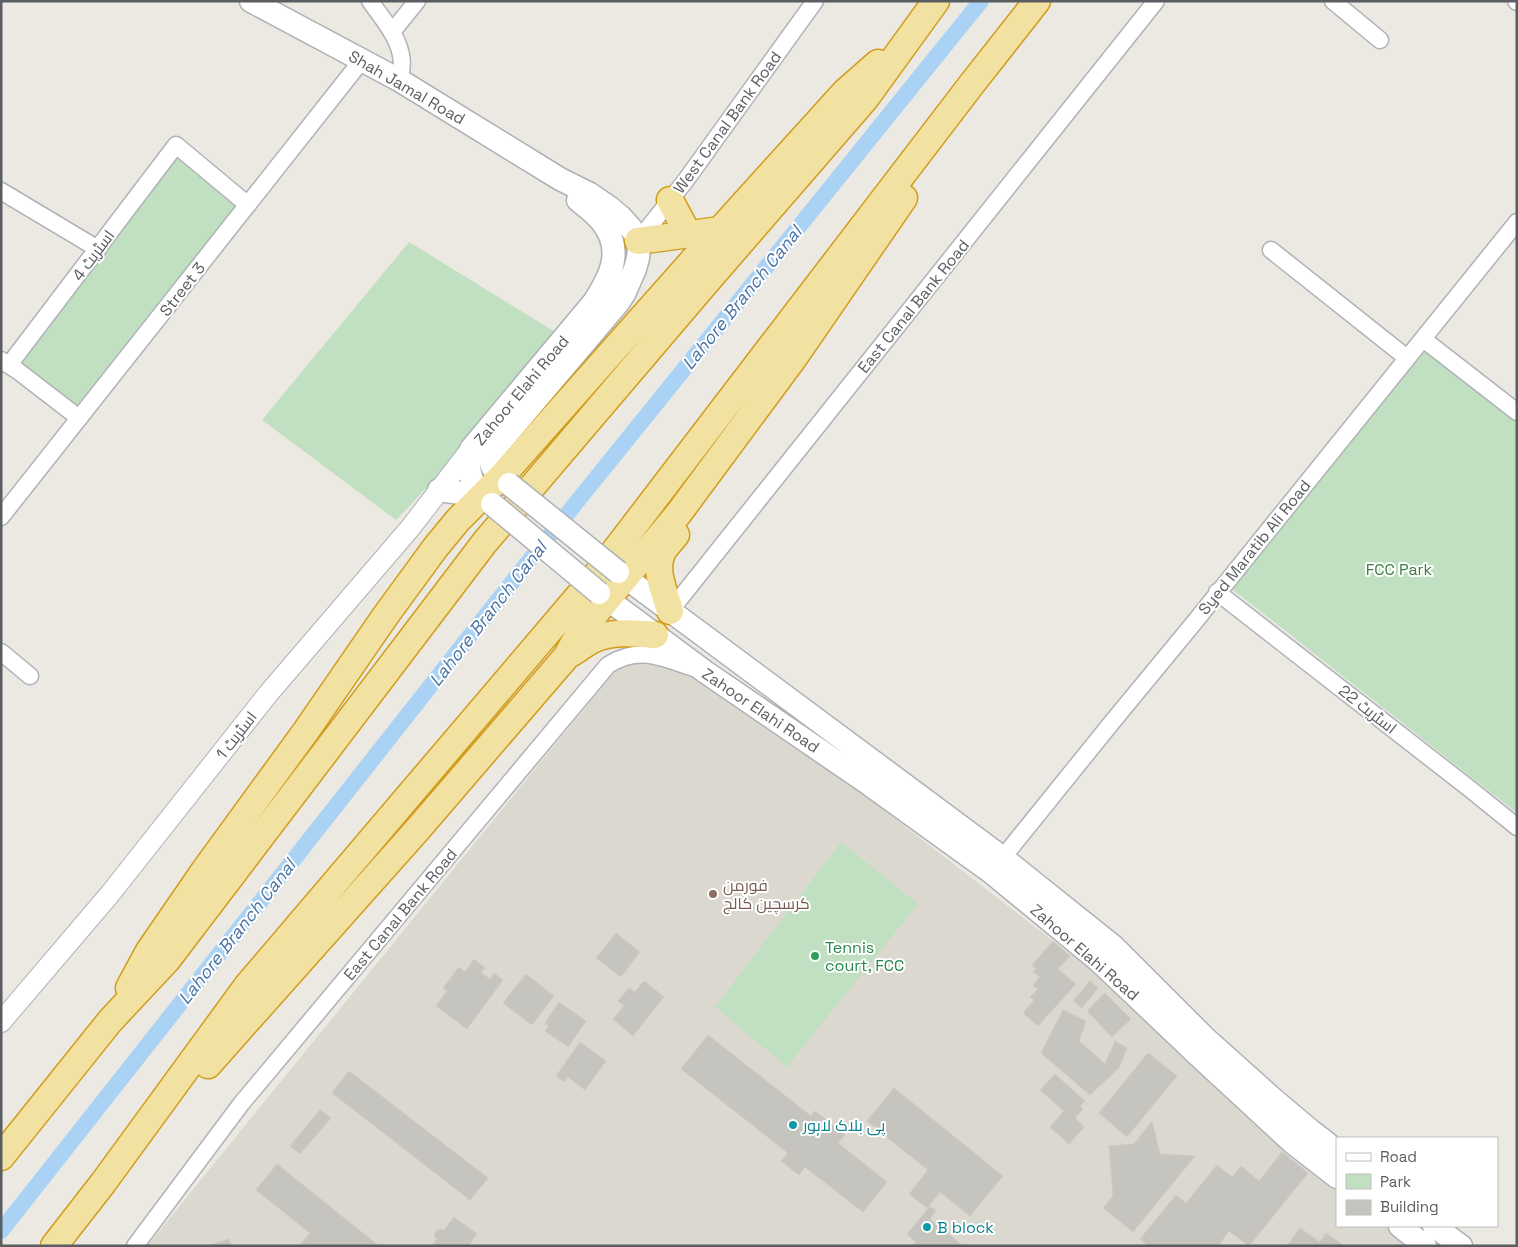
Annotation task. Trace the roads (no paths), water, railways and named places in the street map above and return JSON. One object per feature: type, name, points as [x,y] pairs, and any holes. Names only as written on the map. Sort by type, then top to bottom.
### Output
[{"type":"highway","points":[[1,1158],[110,1021],[168,960],[485,542],[703,286],[866,99],[936,1]]},
{"type":"highway","points":[[54,1246],[103,1183],[248,986],[594,578],[971,84],[1037,1]]},
{"type":"highway","points":[[110,1021],[149,951],[204,871],[386,615],[458,520],[487,500],[505,481],[720,230],[845,92],[912,34]]},
{"type":"highway","points":[[103,1183],[418,829],[566,657],[603,596],[679,513],[793,359],[897,210],[971,84]]},
{"type":"highway","points":[[670,200],[688,234]]},
{"type":"highway","points":[[638,241],[720,230]]},
{"type":"highway","points":[[670,610],[659,573],[660,562],[663,552],[678,531],[679,513]]},
{"type":"highway","points":[[566,657],[592,640],[603,636],[631,633],[655,634]]},
{"type":"main road","name":"Shah Jamal Road","points":[[251,1],[399,80],[560,178],[590,194],[609,207],[630,227],[638,241]]},
{"type":"main road","name":"Zahoor Elahi Road","points":[[560,178],[580,202],[602,221],[611,239],[613,265],[610,276],[594,302],[471,449],[469,470],[474,484],[487,500],[603,596],[704,671],[869,784],[997,865],[1113,946],[1212,1044],[1311,1131],[1336,1150]]},
{"type":"main road","points":[[505,481],[491,465],[492,452],[618,303],[635,269],[638,258],[638,241]]},
{"type":"main road","name":"Zahoor Elahi Road","points":[[505,481],[622,575],[670,610],[997,865],[1292,1142],[1336,1176]]},
{"type":"main road","points":[[439,490],[487,500]]},
{"type":"main road","points":[[1401,1227],[1425,1246]]},
{"type":"main road","points":[[1435,1227],[1461,1246]]},
{"type":"street","points":[[370,1],[392,32],[401,51],[402,67],[399,80]]},
{"type":"street","points":[[392,32],[417,1]]},
{"type":"street","name":"West Canal Bank Road","points":[[638,241],[815,1]]},
{"type":"street","name":"East Canal Bank Road","points":[[670,610],[1156,1]]},
{"type":"street","points":[[1333,1],[1380,40]]},
{"type":"street","name":"Street 3","points":[[1,517],[362,60]]},
{"type":"street","name":"اسٹریٹ 4","points":[[5,363],[98,248],[176,144],[248,205]]},
{"type":"street","points":[[1,191],[98,248]]},
{"type":"street","name":"Syed Maratib Ali Road","points":[[997,865],[1517,222]]},
{"type":"street","points":[[1271,250],[1407,358]]},
{"type":"street","points":[[1423,339],[1517,412]]},
{"type":"street","points":[[5,363],[79,418]]},
{"type":"street","name":"اسٹریٹ 1","points":[[1,1022],[110,894],[268,694],[411,527],[471,449]]},
{"type":"street","name":"اسٹریٹ 22","points":[[1218,592],[1517,827]]},
{"type":"street","points":[[1,652],[30,676]]},
{"type":"street","name":"East Canal Bank Road","points":[[134,1246],[241,1104],[608,665],[625,656],[644,654],[704,671]]},
{"type":"waterway","name":"Lahore Branch Canal","points":[[1,1231],[517,576],[981,1]]},
{"type":"place","name":"فورمن کرسچین کالج","points":[[713,894]]},
{"type":"place","name":"Tennis court, FCC","points":[[815,956]]},
{"type":"place","name":"پی بلاک لاہور","points":[[793,1125]]},
{"type":"place","name":"B block","points":[[927,1227]]},
{"type":"park label","name":"FCC Park","points":[[1399,569]]}]
